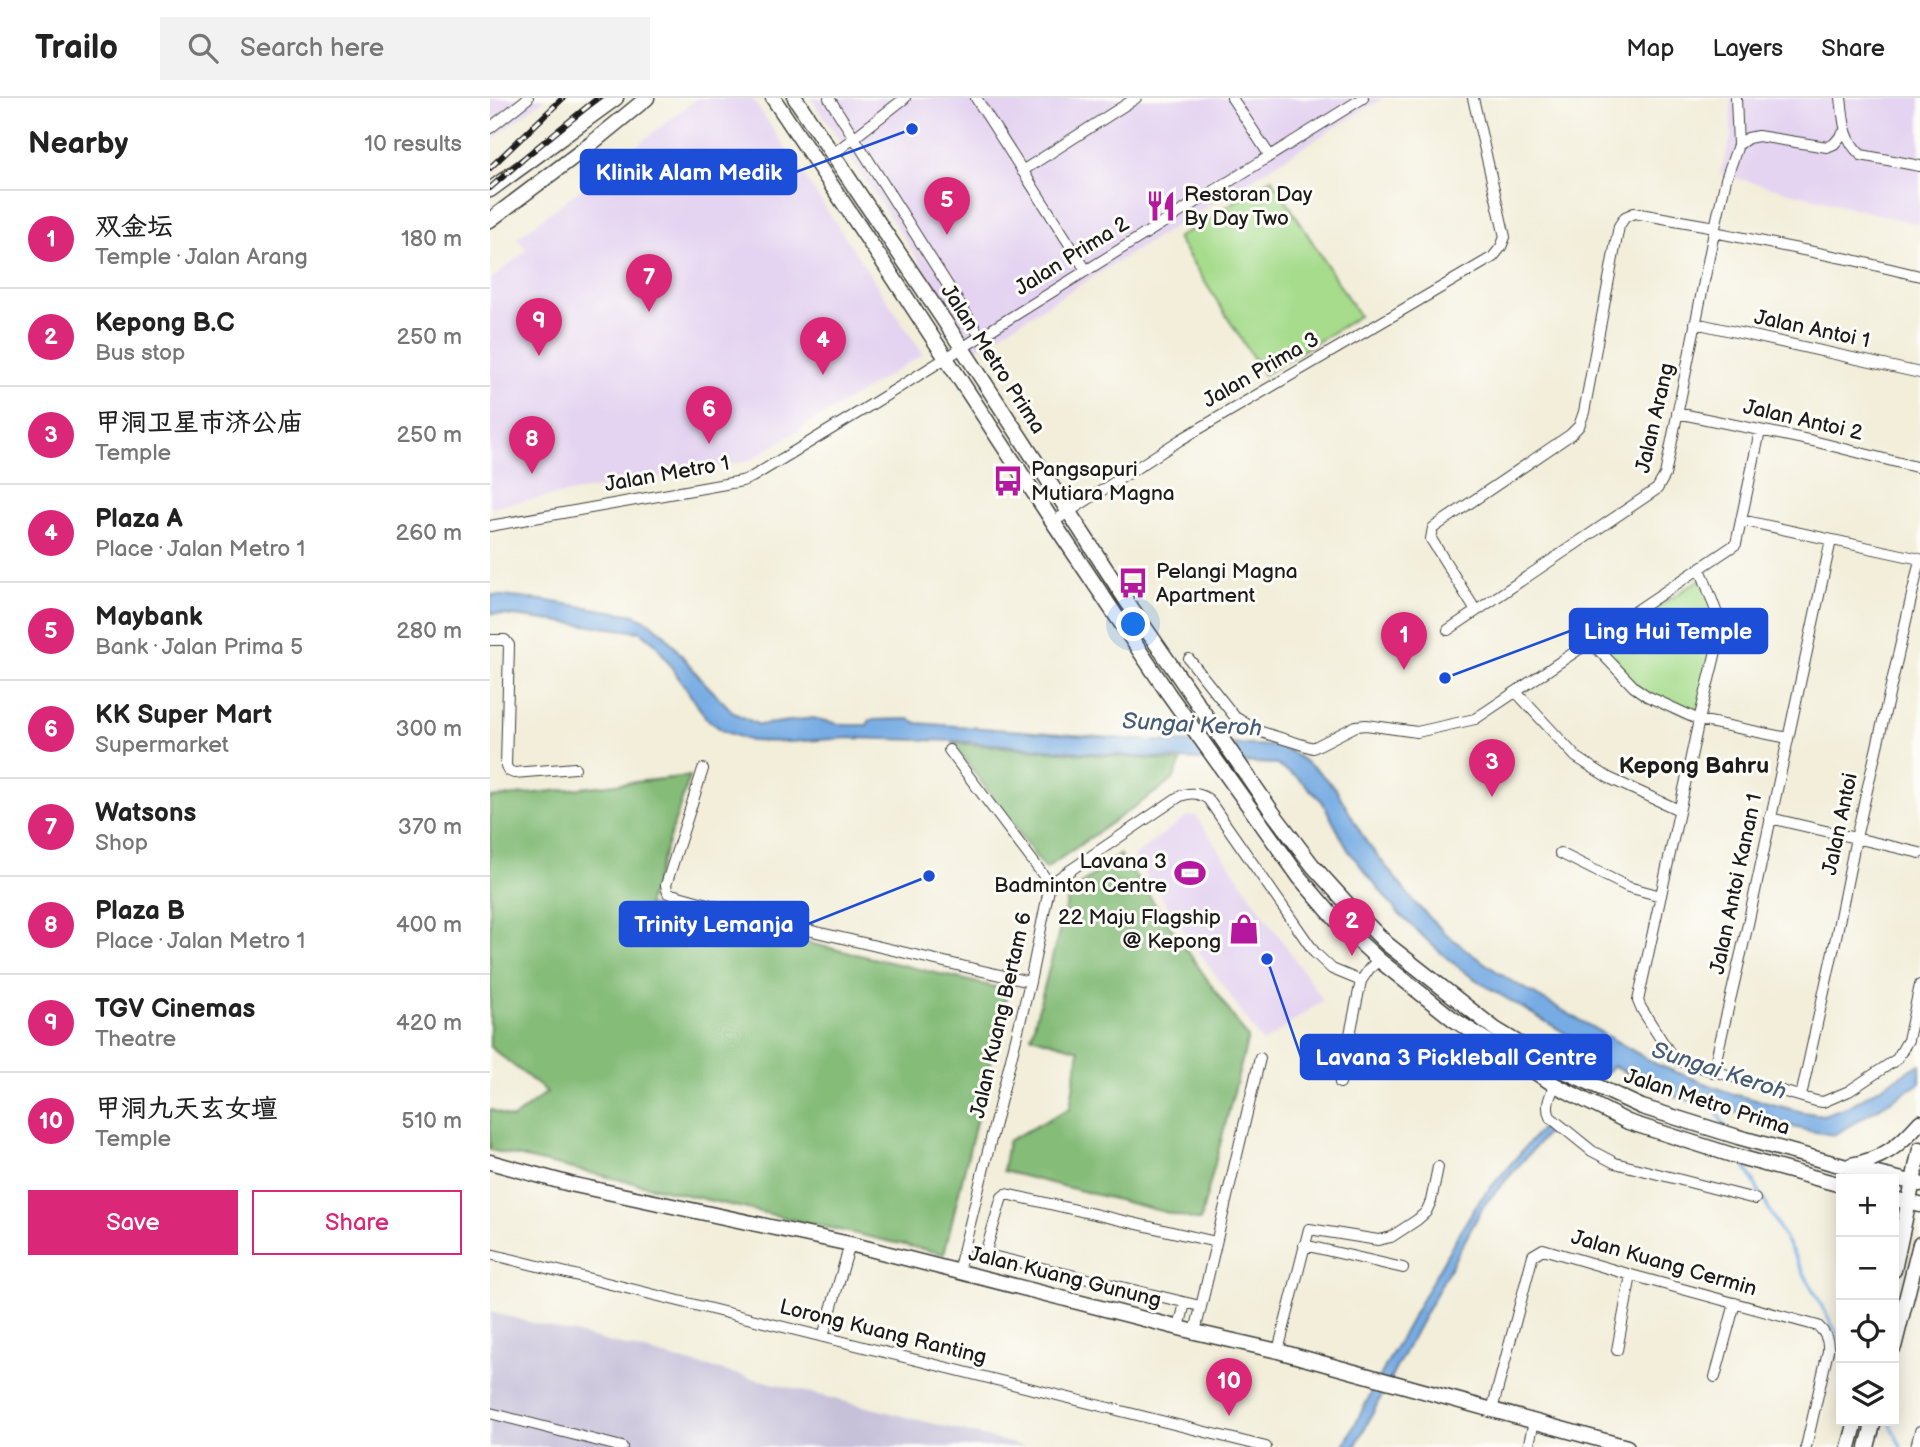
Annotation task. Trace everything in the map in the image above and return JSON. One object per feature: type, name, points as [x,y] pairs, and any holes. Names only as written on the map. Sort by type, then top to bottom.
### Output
[{"type":"main road","points":[[490,190],[616,98]]},
{"type":"main road","points":[[490,220],[647,98]]},
{"type":"main road","name":"Jalan Metro Prima","points":[[773,98],[1168,693],[1259,824],[1336,920],[1379,961],[1453,1019],[1555,1084],[1628,1122],[1836,1185]]},
{"type":"main road","name":"Jalan Metro Prima","points":[[795,98],[1126,600],[1273,813],[1313,866],[1387,944],[1495,1029],[1564,1071],[1642,1108],[1843,1166],[1916,1183]]},
{"type":"main road","points":[[1843,1166],[1869,1161],[1884,1154],[1920,1122]]},
{"type":"main road","points":[[1899,1249],[1914,1204],[1920,1149]]},
{"type":"main road","name":"Jalan Kuang Gunung","points":[[490,1162],[570,1184],[850,1244],[1278,1351],[1625,1447]]},
{"type":"main road","points":[[1899,1330],[1917,1269],[1920,1244]]},
{"type":"main road","points":[[1849,1447],[1855,1426]]},
{"type":"main road","points":[[1867,1447],[1873,1426]]},
{"type":"street","points":[[490,128],[528,98]]},
{"type":"street","points":[[829,98],[980,336]]},
{"type":"street","points":[[833,154],[905,98]]},
{"type":"street","points":[[976,98],[1086,270]]},
{"type":"street","points":[[1023,171],[1136,98]]},
{"type":"street","points":[[1232,98],[1270,156]]},
{"type":"street","name":"Jalan Prima 2","points":[[945,359],[1363,98]]},
{"type":"street","name":"Jalan Prima 3","points":[[1053,522],[1180,440],[1493,257],[1505,237],[1473,98]]},
{"type":"street","points":[[1736,98],[1738,145]]},
{"type":"street","points":[[1841,98],[1845,131],[1853,148],[1861,155],[1920,166]]},
{"type":"street","points":[[1738,145],[1748,138],[1758,136],[1827,146],[1834,144],[1845,131]]},
{"type":"street","name":"Jalan Arang","points":[[1448,630],[1657,489],[1665,475],[1714,230],[1726,179],[1738,145]]},
{"type":"street","points":[[1476,611],[1431,539],[1431,533],[1433,528],[1570,435],[1579,426],[1584,412],[1619,226],[1625,217],[1634,213],[1920,276]]},
{"type":"street","name":"Jalan Antoi 1","points":[[1695,323],[1920,373]]},
{"type":"street","name":"Jalan Metro 1","points":[[490,526],[742,481],[945,359]]},
{"type":"street","name":"Jalan Antoi 2","points":[[1677,413],[1920,468]]},
{"type":"street","points":[[1189,659],[1236,717],[1258,731],[1313,748],[1356,726],[1417,732],[1475,719],[1736,544],[1760,430]]},
{"type":"street","points":[[1741,520],[1920,560]]},
{"type":"street","name":"Jalan Antoi Kanan 1","points":[[1713,1072],[1831,540]]},
{"type":"street","name":"Jalan Antoi","points":[[1801,1096],[1856,838],[1920,560]]},
{"type":"street","points":[[1700,568],[1722,627],[1638,1001],[1676,1060],[1823,1102],[1849,1091],[1897,1059],[1908,1040],[1920,985]]},
{"type":"street","points":[[490,640],[505,640],[509,645],[506,766],[509,771],[514,773],[575,768]]},
{"type":"street","points":[[1591,642],[1634,687],[1647,696],[1699,720],[1788,738]]},
{"type":"street","points":[[1516,692],[1577,757],[1617,783],[1679,810]]},
{"type":"street","points":[[949,750],[1050,884],[1177,798],[1194,793],[1201,795],[1208,799],[1315,953],[1332,970],[1361,981]]},
{"type":"street","points":[[703,769],[666,885],[668,893],[761,919],[1030,982]]},
{"type":"street","points":[[1770,818],[1920,853]]},
{"type":"street","points":[[1560,853],[1628,887],[1661,895]]},
{"type":"street","name":"Jalan Kuang Bertam 6","points":[[958,1272],[1030,982],[1050,884]]},
{"type":"street","points":[[1340,1083],[1361,981],[1368,969],[1379,961]]},
{"type":"street","points":[[1195,1332],[1259,1058]]},
{"type":"street","points":[[1555,1084],[1548,1102],[1550,1117],[1600,1157],[1755,1199]]},
{"type":"street","points":[[1278,1351],[1309,1229],[1378,1240],[1391,1237],[1426,1212],[1438,1167]]},
{"type":"street","points":[[1200,1306],[992,1256],[987,1247],[1002,1197],[1006,1194],[1216,1242]]},
{"type":"street","points":[[823,1337],[850,1244]]},
{"type":"street","points":[[1304,1245],[1403,1268]]},
{"type":"street","name":"Jalan Kuang Cermin","points":[[1492,1410],[1533,1255],[1544,1249],[1814,1324],[1822,1330],[1829,1343],[1828,1351],[1806,1447]]},
{"type":"street","name":"Lorong Kuang Ranting","points":[[490,1254],[1266,1447]]},
{"type":"street","points":[[1617,1350],[1631,1275]]},
{"type":"street","points":[[1179,1328],[1185,1303]]},
{"type":"street","points":[[1715,1377],[1735,1303]]},
{"type":"street","points":[[490,1413],[622,1447]]},
{"type":"street","points":[[1528,1447],[1534,1422]]},
{"type":"street","points":[[1916,1447],[1920,1431]]},
{"type":"shaded area","points":[[490,98],[545,98],[490,141]]},
{"type":"shaded area","points":[[698,98],[752,98],[923,354],[749,461],[490,507],[490,280],[527,250],[517,238]]},
{"type":"shaded area","points":[[811,98],[1383,98],[977,348]]},
{"type":"shaded area","points":[[1731,98],[1920,98],[1920,225],[1720,174],[1731,138]]},
{"type":"shaded area","points":[[1187,816],[1196,816],[1323,1000],[1263,1043],[1133,857]]},
{"type":"shaded area","points":[[490,1312],[1026,1447],[490,1447]]},
{"type":"green space","points":[[1272,178],[1359,316],[1264,375],[1177,238]]},
{"type":"green space","points":[[1704,577],[1722,627],[1699,720],[1647,696],[1599,649],[1624,628]]},
{"type":"green space","points":[[953,743],[1181,762],[1173,780],[1045,869]]},
{"type":"green space","points":[[690,776],[647,905],[1008,990],[944,1254],[490,1150],[490,1109],[512,1119],[547,1092],[490,1047],[490,798]]},
{"type":"green space","points":[[1120,854],[1248,1038],[1200,1221],[1003,1171],[1008,1141],[1070,1108],[1079,1050],[1031,1036],[1069,894]]},
{"type":"water","points":[[490,595],[635,615],[664,634],[734,713],[759,725],[813,718],[844,725],[867,725],[870,720],[909,719],[917,723],[1152,741],[1275,746],[1291,752],[1317,770],[1336,789],[1365,840],[1416,904],[1444,932],[1508,979],[1658,1065],[1733,1094],[1823,1115],[1849,1106],[1920,1064],[1920,1083],[1834,1135],[1675,1097],[1613,1066],[1599,1081],[1586,1075],[1600,1054],[1467,974],[1398,913],[1348,850],[1322,801],[1298,778],[1275,764],[1140,757],[957,741],[849,738],[790,742],[751,741],[723,731],[706,718],[655,643],[641,632],[490,613]]},
{"type":"water","points":[[1545,1124],[1551,1129],[1484,1205],[1355,1447],[1343,1447],[1396,1346],[1479,1201]]},
{"type":"waterway","points":[[1712,1103],[1725,1127]]},
{"type":"waterway","points":[[1743,1162],[1836,1332]]},
{"type":"waterway","points":[[1891,1426],[1901,1447]]},
{"type":"railway","points":[[490,168],[563,98]]},
{"type":"railway","points":[[490,188],[598,98]]},
{"type":"place","name":"Klinik Alam Medik","points":[[912,129]]},
{"type":"place","name":"Restoran Day By Day Two","points":[[1161,206]]},
{"type":"place","name":"Maybank","points":[[947,235]]},
{"type":"place","name":"Watsons","points":[[649,312]]},
{"type":"place","name":"TGV Cinemas","points":[[539,356]]},
{"type":"place","name":"Plaza A","points":[[823,375]]},
{"type":"place","name":"KK Super Mart","points":[[709,444]]},
{"type":"place","name":"Plaza B","points":[[532,474]]},
{"type":"place","name":"Pangsapuri Mutiara Magna","points":[[1008,481]]},
{"type":"place","name":"Pelangi Magna Apartment","points":[[1133,583]]},
{"type":"place","name":"双金坛","points":[[1404,670]]},
{"type":"place","name":"Ling Hui Temple","points":[[1445,678]]},
{"type":"place","name":"甲洞卫星市济公庙","points":[[1492,797]]},
{"type":"place","name":"Lavana 3 Badminton Centre","points":[[1190,873]]},
{"type":"place","name":"Trinity Lemanja","points":[[929,876]]},
{"type":"place","name":"22 Maju Flagship @ Kepong","points":[[1244,929]]},
{"type":"place","name":"Kepong B.C","points":[[1352,956]]},
{"type":"place","name":"Lavana 3 Pickleball Centre","points":[[1267,959]]},
{"type":"place","name":"甲洞九天玄女壇","points":[[1229,1416]]},
{"type":"district","name":"Kepong Bahru","points":[[1694,766]]},
{"type":"water label","name":"Sungai Keroh","points":[[1192,725]]},
{"type":"water label","name":"Sungai Keroh","points":[[1719,1071]]}]
